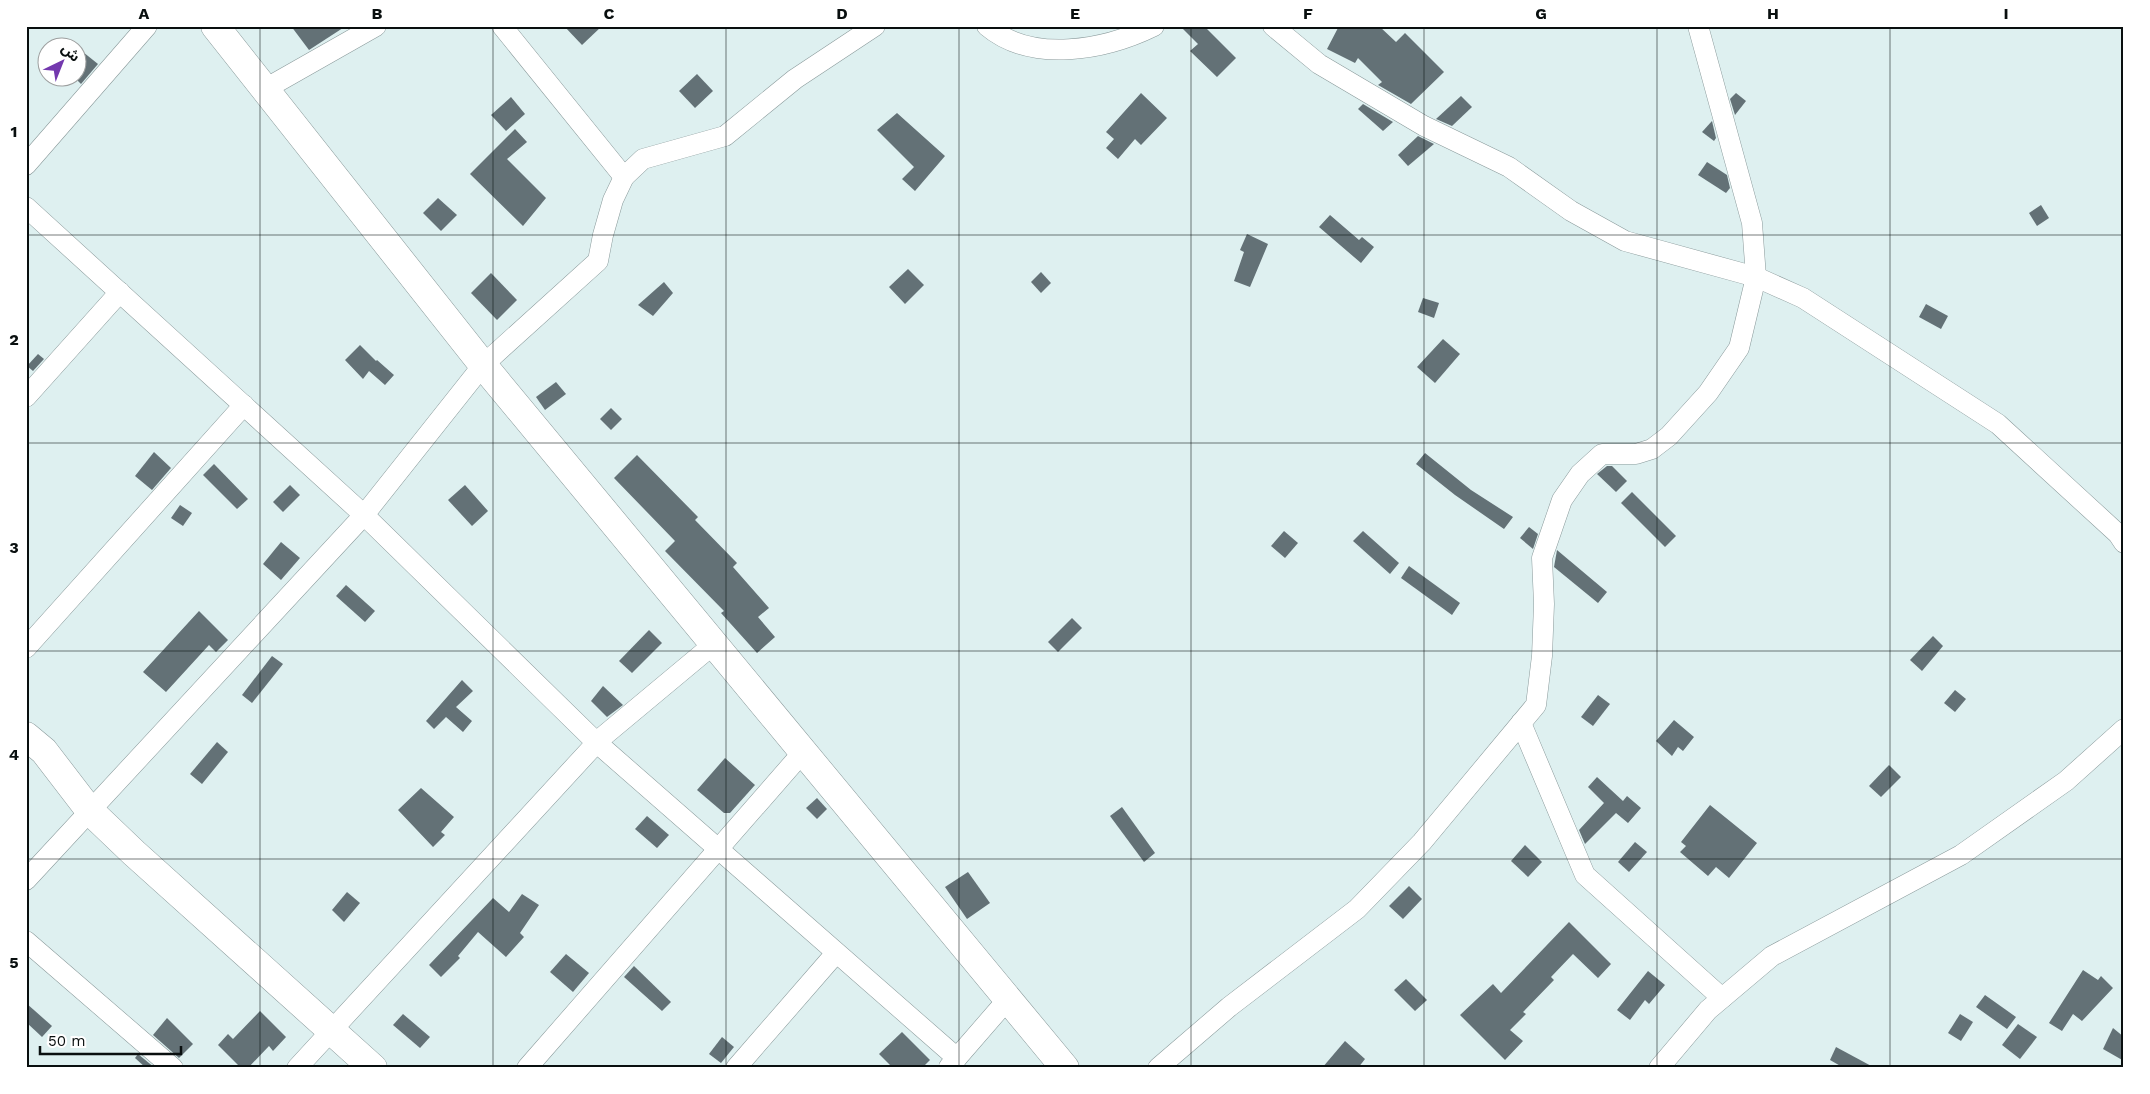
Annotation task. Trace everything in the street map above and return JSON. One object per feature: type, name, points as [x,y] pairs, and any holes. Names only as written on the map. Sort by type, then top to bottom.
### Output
[{"type":"street","points":[[26,165],[147,26]]},
{"type":"street","points":[[215,26],[483,365],[1066,1068]]},
{"type":"street","points":[[265,89],[376,26]]},
{"type":"street","points":[[502,26],[624,177]]},
{"type":"street","points":[[26,880],[364,515],[483,365],[598,262],[602,236],[613,200],[624,177],[643,159],[725,136],[795,79],[875,26]]},
{"type":"street","points":[[986,26],[1017,45],[1075,50],[1133,36],[1154,26]]},
{"type":"street","points":[[1273,26],[1319,64],[1424,126],[1509,167],[1571,211],[1625,241],[1756,277],[1803,298],[1998,424],[2118,534],[2124,542]]},
{"type":"street","points":[[1158,1068],[1229,1007],[1357,909],[1422,842],[1536,705],[1543,639],[1542,558],[1562,500],[1580,474],[1602,454],[1636,454],[1652,448],[1695,410],[1739,348],[1756,277],[1752,223],[1698,26]]},
{"type":"street","points":[[26,207],[364,515],[596,742],[836,953],[953,1063],[1008,999]]},
{"type":"street","points":[[26,397],[120,292]]},
{"type":"street","points":[[26,648],[244,405]]},
{"type":"street","points":[[297,1068],[596,742],[714,644]]},
{"type":"street","points":[[1521,723],[1585,875],[1722,998]]},
{"type":"street","points":[[1659,1068],[1708,1010],[1772,956],[1961,855],[2066,781],[2124,729]]},
{"type":"street","points":[[26,736],[44,751],[90,811],[134,853],[373,1068]]},
{"type":"street","points":[[527,1068],[803,752]]},
{"type":"street","points":[[26,941],[173,1068]]},
{"type":"street","points":[[736,1068],[836,953]]},
{"type":"building","points":[[291,26],[346,26],[309,50]]},
{"type":"building","points":[[564,26],[602,26],[582,45]]},
{"type":"building","points":[[1180,26],[1204,26],[1236,58],[1217,77],[1190,51],[1198,44]]},
{"type":"building","points":[[1339,26],[1379,26],[1396,42],[1405,33],[1444,72],[1411,104],[1378,85],[1382,82],[1358,58],[1355,63],[1327,49]]},
{"type":"building","points":[[88,56],[98,64],[88,76]]},
{"type":"building","points":[[697,74],[713,91],[695,108],[679,91]]},
{"type":"building","points":[[1141,93],[1167,118],[1141,145],[1135,139],[1118,159],[1106,148],[1114,139],[1106,132]]},
{"type":"building","points":[[1736,93],[1746,101],[1735,115],[1730,99]]},
{"type":"building","points":[[1461,96],[1472,107],[1452,126],[1436,119]]},
{"type":"building","points":[[511,97],[525,114],[506,131],[491,115]]},
{"type":"building","points":[[1363,104],[1393,122],[1383,131],[1358,109]]},
{"type":"building","points":[[897,113],[945,156],[915,191],[902,179],[914,167],[877,130]]},
{"type":"building","points":[[1712,121],[1716,138],[1714,141],[1702,132]]},
{"type":"building","points":[[515,129],[527,142],[507,159],[546,198],[523,226],[470,174]]},
{"type":"building","points":[[1418,136],[1434,144],[1408,166],[1398,155]]},
{"type":"building","points":[[1707,162],[1727,175],[1730,188],[1726,193],[1698,175]]},
{"type":"building","points":[[438,198],[457,215],[441,231],[423,213]]},
{"type":"building","points":[[2041,205],[2049,218],[2037,226],[2029,213]]},
{"type":"building","points":[[1330,215],[1359,240],[1362,237],[1374,247],[1361,263],[1319,227]]},
{"type":"building","points":[[1247,234],[1268,244],[1250,287],[1234,281],[1244,252],[1240,250]]},
{"type":"building","points":[[908,269],[924,285],[905,304],[889,287]]},
{"type":"building","points":[[1041,272],[1051,283],[1041,293],[1031,282]]},
{"type":"building","points":[[491,273],[517,300],[497,320],[471,293]]},
{"type":"building","points":[[664,282],[673,293],[653,316],[638,305]]},
{"type":"building","points":[[1423,298],[1439,303],[1434,318],[1418,312]]},
{"type":"building","points":[[1926,304],[1948,316],[1941,329],[1919,317]]},
{"type":"building","points":[[1443,339],[1460,354],[1435,383],[1417,367]]},
{"type":"building","points":[[360,345],[394,375],[385,385],[369,371],[363,379],[345,360]]},
{"type":"building","points":[[38,354],[44,359],[33,371],[27,366]]},
{"type":"building","points":[[556,382],[566,394],[545,410],[536,397]]},
{"type":"building","points":[[611,408],[622,419],[611,430],[600,419]]},
{"type":"building","points":[[154,452],[171,468],[152,490],[135,476]]},
{"type":"building","points":[[1425,453],[1471,490],[1513,517],[1504,529],[1455,495],[1416,464]]},
{"type":"building","points":[[637,455],[698,517],[695,520],[737,563],[733,567],[769,608],[758,617],[775,637],[757,653],[721,613],[724,611],[665,551],[675,541],[614,478]]},
{"type":"building","points":[[214,464],[248,499],[237,509],[203,475]]},
{"type":"building","points":[[1607,466],[1612,466],[1627,481],[1616,492],[1597,474]]},
{"type":"building","points":[[290,485],[300,495],[283,512],[273,502]]},
{"type":"building","points":[[465,485],[488,511],[472,526],[448,500]]},
{"type":"building","points":[[1632,492],[1676,536],[1665,547],[1621,503]]},
{"type":"building","points":[[180,505],[192,513],[183,526],[171,518]]},
{"type":"building","points":[[1529,527],[1538,534],[1533,549],[1520,538]]},
{"type":"building","points":[[1284,531],[1298,543],[1285,558],[1271,546]]},
{"type":"building","points":[[1363,531],[1399,563],[1390,574],[1353,541]]},
{"type":"building","points":[[281,542],[300,558],[281,580],[263,564]]},
{"type":"building","points":[[1557,550],[1607,592],[1598,603],[1554,567]]},
{"type":"building","points":[[1409,566],[1460,603],[1452,615],[1401,578]]},
{"type":"building","points":[[346,585],[375,611],[365,622],[336,596]]},
{"type":"building","points":[[199,611],[228,640],[216,652],[209,645],[166,692],[143,672]]},
{"type":"building","points":[[1072,618],[1082,628],[1058,652],[1048,642]]},
{"type":"building","points":[[649,630],[662,643],[632,673],[619,661]]},
{"type":"building","points":[[1933,636],[1943,646],[1922,671],[1910,660]]},
{"type":"building","points":[[272,656],[283,664],[252,703],[242,695]]},
{"type":"building","points":[[462,680],[473,691],[456,707],[472,721],[463,732],[446,717],[434,729],[426,721]]},
{"type":"building","points":[[603,686],[623,705],[607,717],[591,701]]},
{"type":"building","points":[[1955,690],[1966,699],[1955,712],[1944,703]]},
{"type":"building","points":[[1598,695],[1610,704],[1593,726],[1581,717]]},
{"type":"building","points":[[1674,720],[1694,737],[1683,751],[1678,747],[1672,756],[1656,741]]},
{"type":"building","points":[[217,742],[228,752],[202,784],[190,774]]},
{"type":"building","points":[[725,758],[755,785],[730,813],[724,813],[697,790]]},
{"type":"building","points":[[1889,765],[1901,777],[1881,797],[1869,786]]},
{"type":"building","points":[[1597,777],[1623,801],[1627,796],[1641,808],[1628,823],[1616,813],[1585,844],[1579,830],[1604,803],[1588,787]]},
{"type":"building","points":[[421,788],[454,817],[441,832],[445,835],[433,847],[398,810]]},
{"type":"building","points":[[817,798],[827,809],[817,819],[806,808]]},
{"type":"building","points":[[1710,805],[1757,843],[1729,878],[1716,867],[1708,876],[1680,852],[1686,846],[1681,842]]},
{"type":"building","points":[[1122,807],[1155,853],[1144,862],[1110,816]]},
{"type":"building","points":[[647,816],[669,835],[657,848],[635,829]]},
{"type":"building","points":[[1635,842],[1647,852],[1629,872],[1618,862]]},
{"type":"building","points":[[1525,845],[1542,862],[1528,877],[1511,861]]},
{"type":"building","points":[[968,872],[990,903],[967,919],[945,887]]},
{"type":"building","points":[[1409,886],[1422,899],[1403,919],[1389,906]]},
{"type":"building","points":[[347,892],[360,903],[344,922],[332,910]]},
{"type":"building","points":[[522,894],[539,905],[520,933],[524,937],[506,957],[478,932],[458,956],[460,958],[441,977],[429,965],[493,898],[509,912]]},
{"type":"building","points":[[1569,922],[1611,964],[1598,978],[1573,954],[1551,977],[1554,980],[1523,1012],[1526,1014],[1510,1030],[1523,1041],[1505,1060],[1460,1015],[1493,984],[1501,993]]},
{"type":"building","points":[[566,954],[589,973],[573,992],[550,972]]},
{"type":"building","points":[[634,966],[671,1002],[662,1011],[624,977]]},
{"type":"building","points":[[2083,970],[2098,980],[2101,976],[2113,988],[2082,1021],[2073,1014],[2062,1031],[2049,1023]]},
{"type":"building","points":[[1648,971],[1665,985],[1649,1004],[1645,1000],[1630,1020],[1617,1010]]},
{"type":"building","points":[[1406,979],[1427,1000],[1415,1011],[1394,990]]},
{"type":"building","points":[[1985,995],[2016,1017],[2007,1029],[1976,1007]]},
{"type":"building","points":[[26,1003],[52,1026],[42,1037],[26,1022]]},
{"type":"building","points":[[260,1011],[286,1037],[273,1051],[269,1046],[248,1068],[241,1068],[218,1045],[228,1034],[233,1039]]},
{"type":"building","points":[[403,1014],[430,1037],[420,1048],[393,1025]]},
{"type":"building","points":[[1960,1014],[1973,1022],[1961,1041],[1948,1033]]},
{"type":"building","points":[[167,1018],[193,1044],[179,1058],[153,1035]]},
{"type":"building","points":[[2018,1024],[2037,1037],[2020,1059],[2002,1045]]},
{"type":"building","points":[[2113,1028],[2124,1037],[2124,1061],[2103,1049]]},
{"type":"building","points":[[902,1032],[930,1060],[922,1068],[893,1068],[879,1054]]},
{"type":"building","points":[[722,1037],[734,1047],[721,1063],[709,1054]]},
{"type":"building","points":[[1345,1041],[1365,1059],[1358,1068],[1322,1068]]},
{"type":"building","points":[[1836,1047],[1875,1068],[1844,1068],[1830,1060]]},
{"type":"building","points":[[138,1054],[155,1068],[146,1068],[135,1058]]}]
